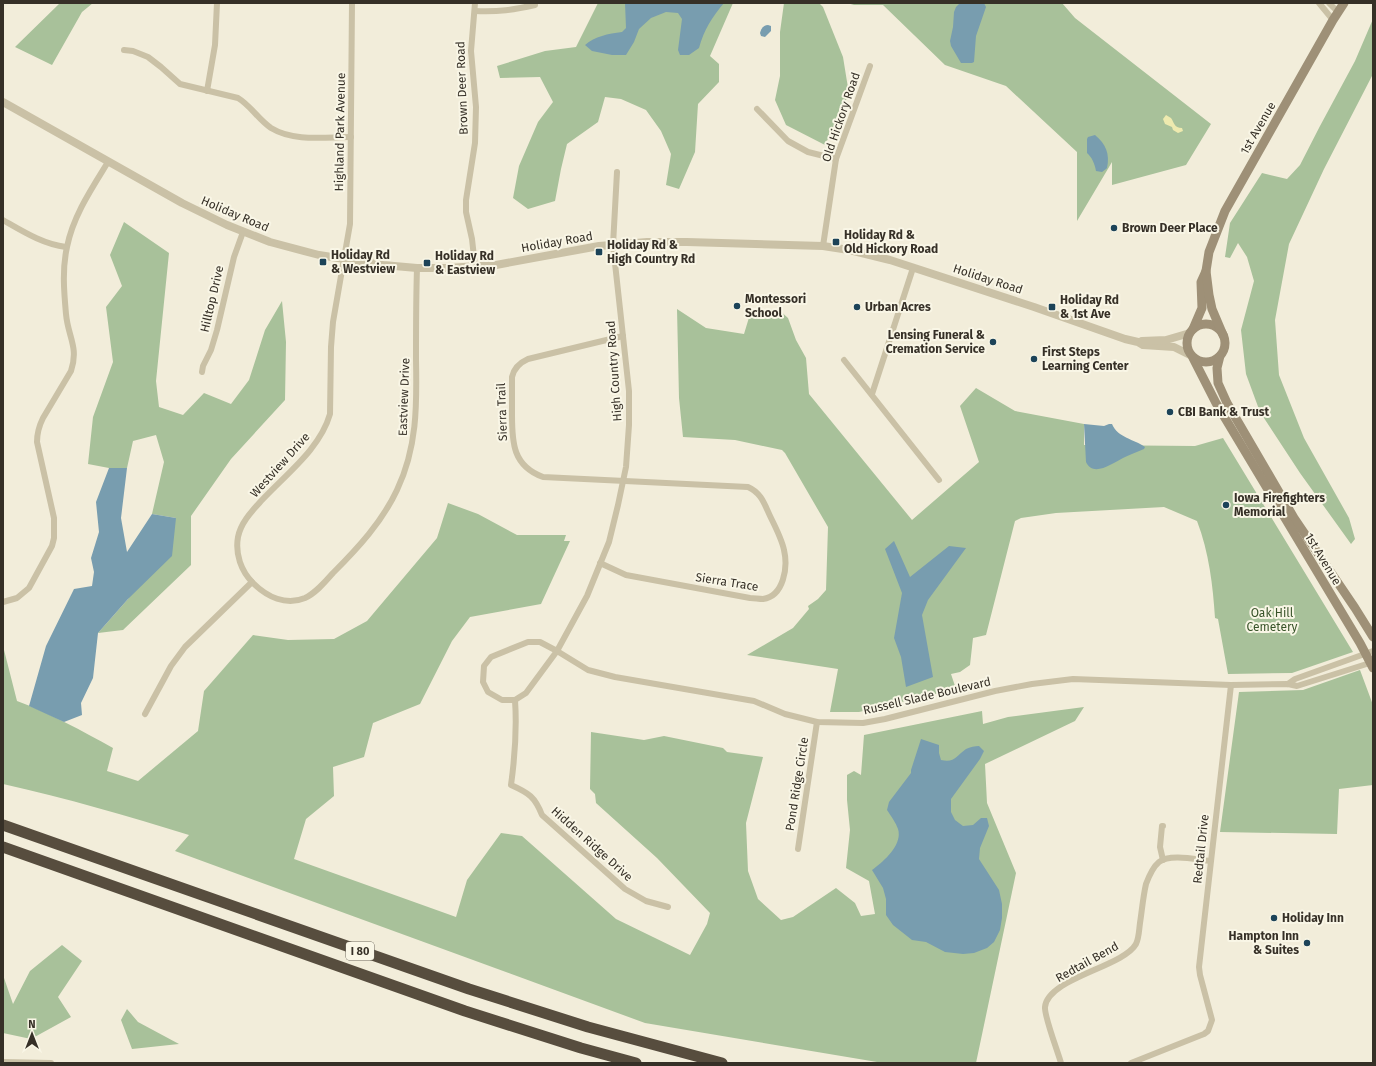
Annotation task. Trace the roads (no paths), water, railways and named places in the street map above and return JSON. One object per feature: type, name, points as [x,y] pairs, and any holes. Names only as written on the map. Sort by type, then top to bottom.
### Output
[{"type":"highway","name":"I 80","points":[[3,824],[469,989],[588,1026],[722,1063]]},
{"type":"highway","name":"I 80","points":[[3,847],[465,1011],[581,1048],[636,1063]]},
{"type":"main road","name":"1st Avenue","points":[[1191,331],[1202,308],[1201,282],[1206,271],[1209,252],[1226,211],[1335,16],[1344,3]]},
{"type":"main road","name":"1st Avenue","points":[[1206,271],[1212,310],[1223,335]]},
{"type":"main road","points":[[1210,325],[1220,330],[1223,335],[1225,346],[1220,356],[1210,362],[1198,361],[1191,356],[1186,344],[1191,331],[1198,326],[1210,325]]},
{"type":"main road","name":"1st Avenue","points":[[1191,356],[1216,403],[1369,652],[1372,665]]},
{"type":"main road","name":"1st Avenue","points":[[1220,356],[1216,376],[1220,390],[1227,403],[1279,489],[1294,518],[1373,637]]},
{"type":"street","points":[[207,91],[215,45],[217,3]]},
{"type":"street","name":"Highland Park Avenue","points":[[344,260],[350,224],[352,3]]},
{"type":"street","name":"Brown Deer Road","points":[[475,3],[471,37],[476,107],[475,143],[466,200],[466,212],[472,239],[475,266]]},
{"type":"street","points":[[1319,3],[1335,16]]},
{"type":"street","points":[[1329,3],[1335,16]]},
{"type":"street","points":[[475,11],[509,11],[535,5]]},
{"type":"street","points":[[124,50],[133,51],[148,57],[162,67],[180,84],[238,98],[247,104],[262,121],[271,128],[289,135],[300,137],[351,138]]},
{"type":"street","name":"Old Hickory Road","points":[[823,246],[836,159],[870,66]]},
{"type":"street","name":"Holiday Road","points":[[3,102],[182,203],[243,232],[292,248],[344,260],[417,268],[496,265],[613,245],[647,242],[823,246],[870,255],[1034,307],[1144,345],[1174,347],[1191,356]]},
{"type":"street","points":[[757,109],[788,141],[808,152],[836,159]]},
{"type":"street","points":[[3,602],[17,598],[29,588],[52,546],[54,538],[54,518],[37,442],[37,434],[39,425],[71,371],[74,363],[74,345],[66,319],[63,280],[66,247],[74,223],[108,162]]},
{"type":"street","name":"High Country Road","points":[[515,700],[526,693],[557,651],[587,596],[609,542],[626,467],[629,425],[629,391],[613,245],[617,172]]},
{"type":"street","points":[[3,220],[42,242],[55,246],[66,247]]},
{"type":"street","name":"Hilltop Drive","points":[[202,372],[217,330],[234,257],[243,232]]},
{"type":"street","name":"Westview Drive","points":[[252,582],[242,567],[238,554],[238,540],[242,526],[251,513],[313,447],[327,424],[330,414],[333,322],[344,260]]},
{"type":"street","name":"Eastview Drive","points":[[252,582],[266,594],[279,600],[295,600],[305,598],[312,594],[352,554],[373,530],[397,490],[406,467],[414,438],[416,416],[417,268]]},
{"type":"street","points":[[872,394],[913,268]]},
{"type":"street","name":"Holiday Road","points":[[1138,342],[1144,340],[1166,340],[1191,331]]},
{"type":"street","name":"Sierra Trail","points":[[623,336],[520,362],[513,371],[512,377],[512,439],[515,452],[527,468],[533,473],[543,477],[623,481]]},
{"type":"street","points":[[844,360],[939,480]]},
{"type":"street","name":"Sierra Trace","points":[[600,563],[626,575],[750,598],[764,599],[774,594],[780,587],[784,577],[784,550],[775,525],[760,495],[752,489],[741,487],[623,481]]},
{"type":"street","points":[[145,714],[171,666],[184,648],[252,582]]},
{"type":"street","name":"Russell Slade Boulevard","points":[[515,700],[502,700],[488,692],[483,682],[484,666],[491,657],[528,642],[540,642],[588,670],[615,678],[754,701],[784,714],[817,722],[863,723],[885,719],[995,691],[1032,684],[1073,679],[1231,685],[1288,684],[1297,686],[1372,665]]},
{"type":"street","name":"Russell Slade Boulevard","points":[[1288,684],[1295,679],[1369,652]]},
{"type":"street","name":"Redtail Drive","points":[[1131,1063],[1204,1034],[1211,1026],[1211,1015],[1199,967],[1231,685]]},
{"type":"street","name":"Hidden Ridge Drive","points":[[515,700],[516,748],[511,785],[527,792],[538,804],[542,815],[625,889],[646,902],[668,907]]},
{"type":"street","name":"Pond Ridge Circle","points":[[798,849],[817,722]]},
{"type":"street","points":[[1163,826],[1160,847],[1163,860],[1180,857],[1210,861]]},
{"type":"street","name":"Redtail Bend","points":[[1062,1063],[1045,1011],[1046,1001],[1061,987],[1113,961],[1132,949],[1138,939],[1146,884],[1149,876],[1159,862],[1163,860]]},
{"type":"street","points":[[3,1062],[51,1063]]},
{"type":"water","points":[[625,3],[724,3],[709,24],[703,35],[699,48],[689,55],[680,55],[678,50],[682,19],[678,13],[666,12],[651,18],[639,29],[634,42],[626,55],[612,55],[592,51],[585,45],[593,39],[622,32],[626,28]]},
{"type":"water","points":[[960,3],[984,3],[986,7],[976,36],[974,62],[972,63],[961,63],[951,46],[950,41],[954,12]]},
{"type":"water","points":[[768,25],[771,26],[771,31],[765,37],[761,36],[760,33],[762,29]]},
{"type":"water","points":[[1095,135],[1102,142],[1108,158],[1107,168],[1102,172],[1096,171],[1093,161],[1087,153],[1087,139],[1088,137]]},
{"type":"water","points":[[1084,424],[1104,426],[1112,424],[1122,435],[1145,447],[1144,449],[1109,466],[1093,469],[1089,467],[1086,462]]},
{"type":"water","points":[[109,468],[127,468],[121,518],[127,552],[152,514],[176,518],[172,556],[128,599],[98,633],[93,678],[81,703],[82,715],[64,722],[29,706],[46,646],[74,589],[92,586],[94,572],[91,558],[99,532],[96,502]]},
{"type":"water","points":[[894,541],[910,577],[949,546],[966,548],[928,600],[922,615],[933,677],[906,687],[901,657],[894,638],[902,593],[885,549]]},
{"type":"water","points":[[921,739],[939,745],[941,760],[946,761],[952,760],[966,749],[972,747],[979,746],[984,751],[980,759],[951,799],[951,812],[955,820],[963,826],[973,825],[981,818],[987,818],[989,826],[980,848],[979,859],[999,890],[1002,904],[1000,930],[994,942],[987,948],[974,953],[963,954],[945,952],[926,942],[912,940],[893,925],[886,915],[886,899],[883,888],[872,870],[891,852],[898,841],[898,829],[887,810],[889,802],[911,773]]},
{"type":"place","name":"Brown Deer Place","points":[[1114,228]]},
{"type":"place","name":"Holiday Rd & Old Hickory Road","points":[[836,242]]},
{"type":"place","name":"Holiday Rd & High Country Rd","points":[[599,252]]},
{"type":"place","name":"Holiday Rd & Westview","points":[[323,262]]},
{"type":"place","name":"Holiday Rd & Eastview","points":[[427,263]]},
{"type":"place","name":"Montessori School","points":[[737,306]]},
{"type":"place","name":"Urban Acres","points":[[857,307]]},
{"type":"place","name":"Holiday Rd & 1st Ave","points":[[1052,307]]},
{"type":"place","name":"Lensing Funeral & Cremation Service","points":[[993,342]]},
{"type":"place","name":"First Steps Learning Center","points":[[1034,359]]},
{"type":"place","name":"CBI Bank & Trust","points":[[1170,412]]},
{"type":"place","name":"Iowa Firefighters Memorial","points":[[1226,505]]},
{"type":"place","name":"Holiday Inn","points":[[1274,918]]},
{"type":"place","name":"Hampton Inn & Suites","points":[[1307,943]]},
{"type":"park label","name":"Oak Hill Cemetery","points":[[1272,620]]}]
